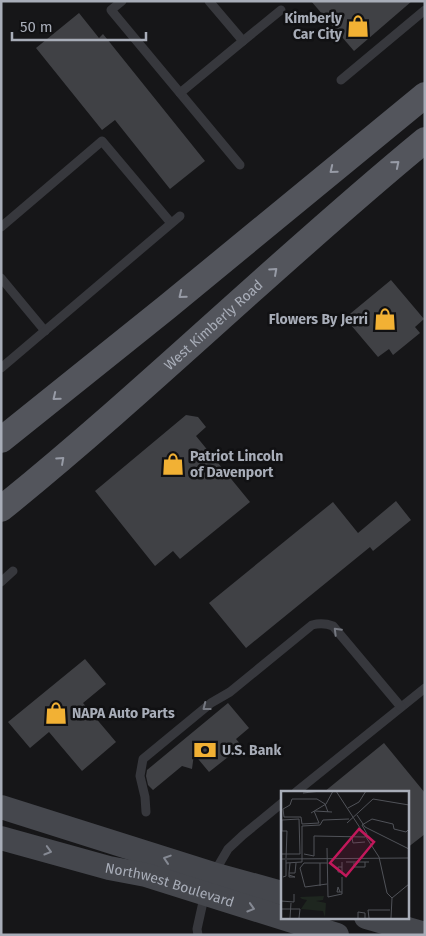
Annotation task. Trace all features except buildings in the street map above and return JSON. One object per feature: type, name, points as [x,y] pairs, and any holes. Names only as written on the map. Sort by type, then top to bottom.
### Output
[{"type":"main road","points":[[1,440],[425,95]]},
{"type":"main road","name":"West Kimberly Road","points":[[1,509],[54,466],[340,212],[425,140]]},
{"type":"main road","name":"Northwest Boulevard","points":[[1,807],[208,883],[281,912]]},
{"type":"main road","name":"Northwest Boulevard","points":[[1,838],[110,868],[208,883]]},
{"type":"main road","points":[[208,883],[281,893]]},
{"type":"main road","name":"Northwest Boulevard","points":[[295,918],[337,935]]},
{"type":"main road","points":[[369,918],[425,934]]},
{"type":"lane","points":[[122,1],[111,10],[240,165]]},
{"type":"lane","points":[[209,1],[243,41]]},
{"type":"lane","points":[[180,93],[281,10]]},
{"type":"lane","points":[[341,80],[425,10]]},
{"type":"lane","points":[[1,227],[102,141],[171,223]]},
{"type":"lane","points":[[1,368],[180,216]]},
{"type":"lane","points":[[1,278],[45,331]]},
{"type":"lane","points":[[1,582],[13,571]]},
{"type":"lane","points":[[146,812],[140,776],[143,759],[211,703],[230,692],[312,625],[319,623],[333,626],[401,707]]},
{"type":"lane","points":[[297,791],[425,688]]},
{"type":"lane","points":[[198,935],[197,928],[208,883],[228,849],[281,804]]},
{"type":"place","name":"Kimberly Car City","points":[[358,26]]},
{"type":"place","name":"Flowers By Jerri","points":[[385,319]]},
{"type":"place","name":"Patriot Lincoln of Davenport","points":[[173,464]]},
{"type":"place","name":"NAPA Auto Parts","points":[[56,713]]},
{"type":"place","name":"U.S. Bank","points":[[205,750]]}]
